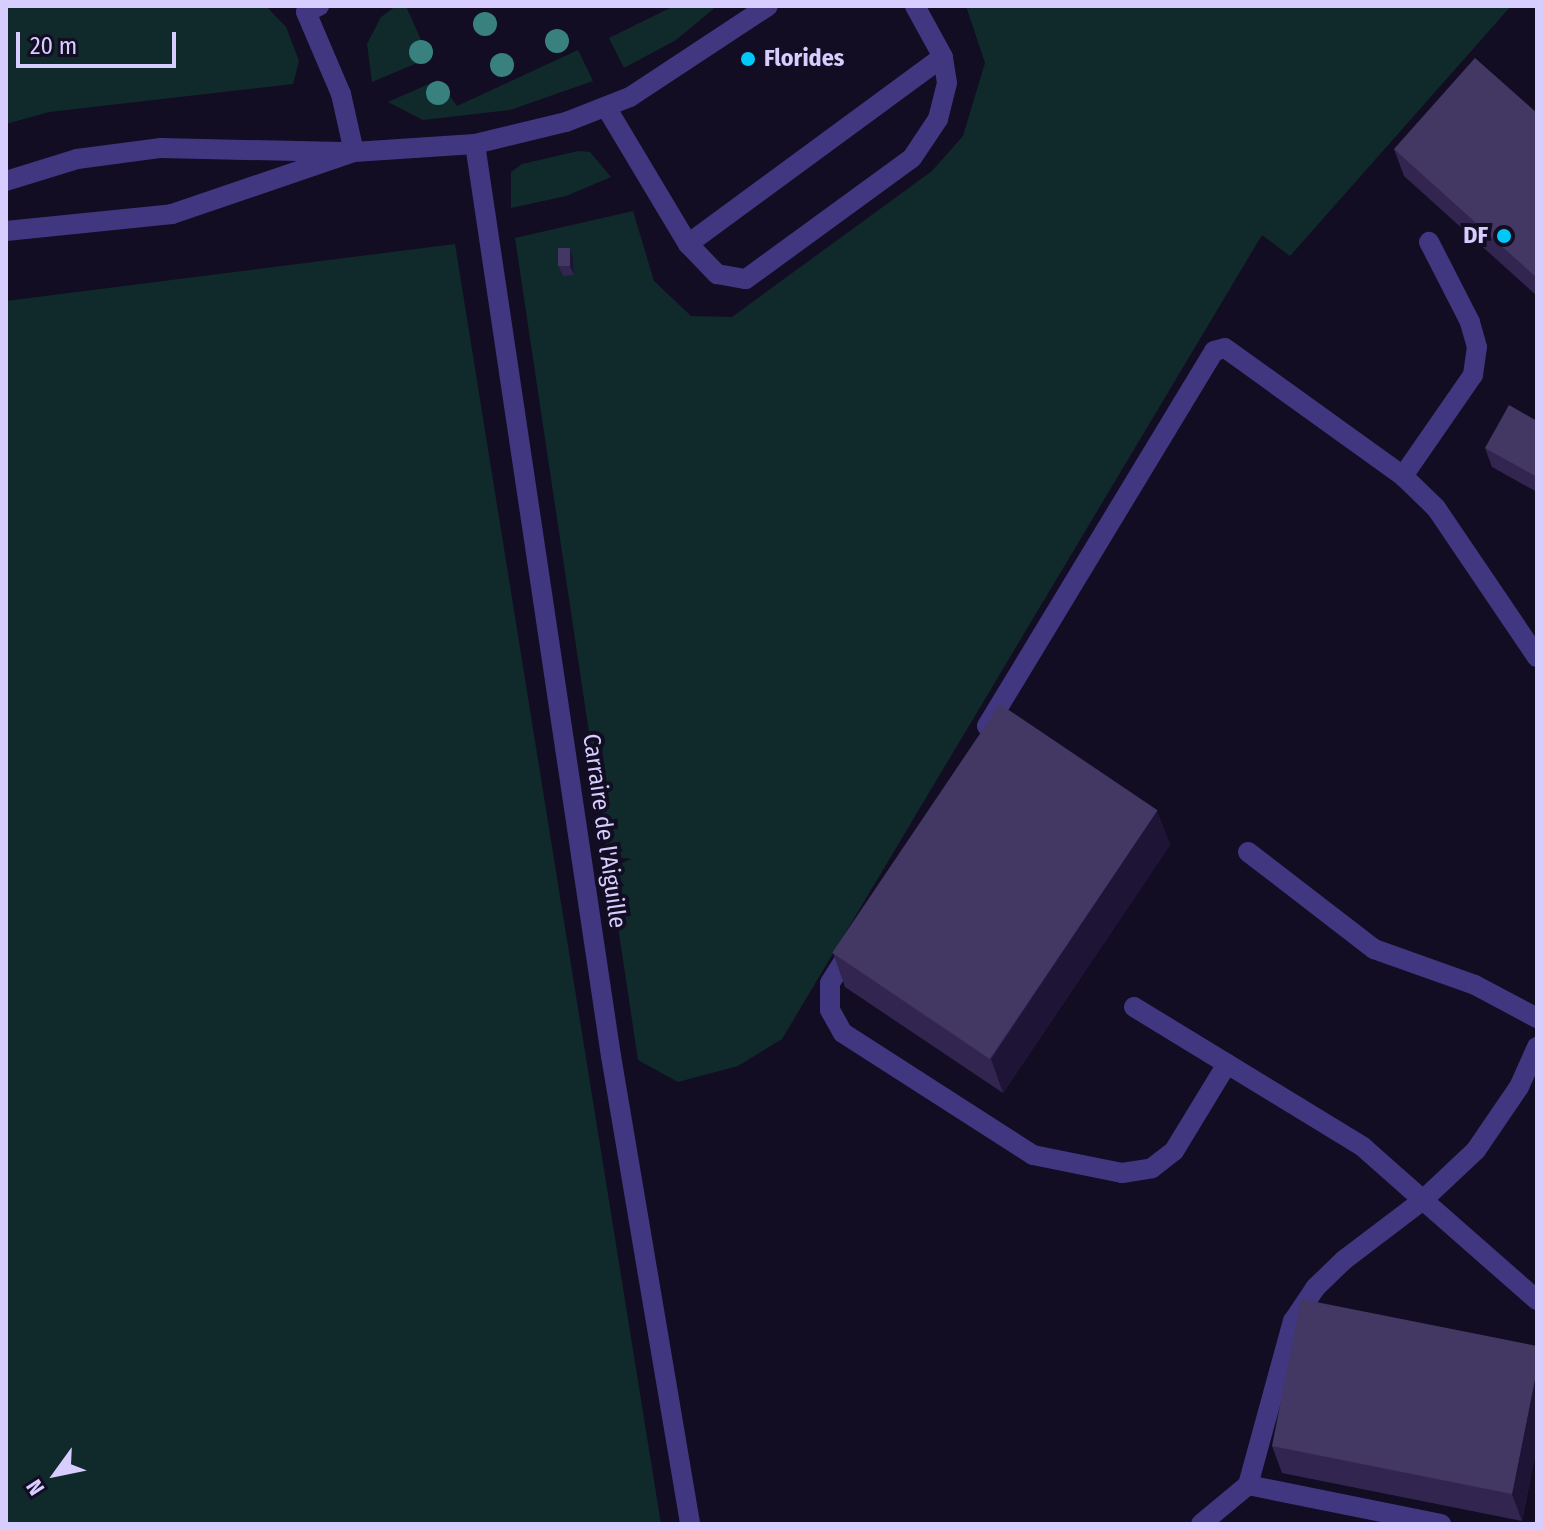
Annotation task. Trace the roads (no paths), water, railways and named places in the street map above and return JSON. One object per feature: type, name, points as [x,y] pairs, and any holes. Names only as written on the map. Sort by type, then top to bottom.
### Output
[{"type":"street","points":[[6,181],[77,159],[161,148],[354,152],[475,144],[606,107],[682,68],[768,6]]},
{"type":"street","points":[[606,107],[688,244],[717,274],[746,279],[764,270],[912,158],[938,119],[947,83],[943,57],[915,6]]},
{"type":"street","points":[[308,7],[341,94],[354,152]]},
{"type":"street","points":[[688,244],[943,57]]},
{"type":"street","name":"Carraire de l'Aiguille","points":[[475,144],[611,1056],[690,1524]]},
{"type":"street","points":[[6,231],[172,214],[354,152]]},
{"type":"street","points":[[1403,476],[1473,375],[1477,347],[1470,322],[1429,242]]},
{"type":"street","points":[[977,741],[1214,351],[1236,351],[1403,476],[1436,508],[1537,657]]},
{"type":"street","points":[[1248,852],[1374,949],[1475,985],[1537,1018]]},
{"type":"street","points":[[863,930],[830,983],[830,1010],[843,1033],[1033,1155],[1122,1173],[1152,1168],[1174,1151],[1227,1064]]},
{"type":"street","points":[[1134,1007],[1363,1147],[1537,1300]]},
{"type":"street","points":[[1201,1524],[1248,1485],[1293,1321],[1315,1288],[1344,1260],[1423,1200],[1476,1150],[1519,1087],[1537,1047]]},
{"type":"street","points":[[1248,1485],[1441,1524]]},
{"type":"place","name":"Florides","points":[[748,59]]},
{"type":"place","name":"DF","points":[[1504,236]]}]
